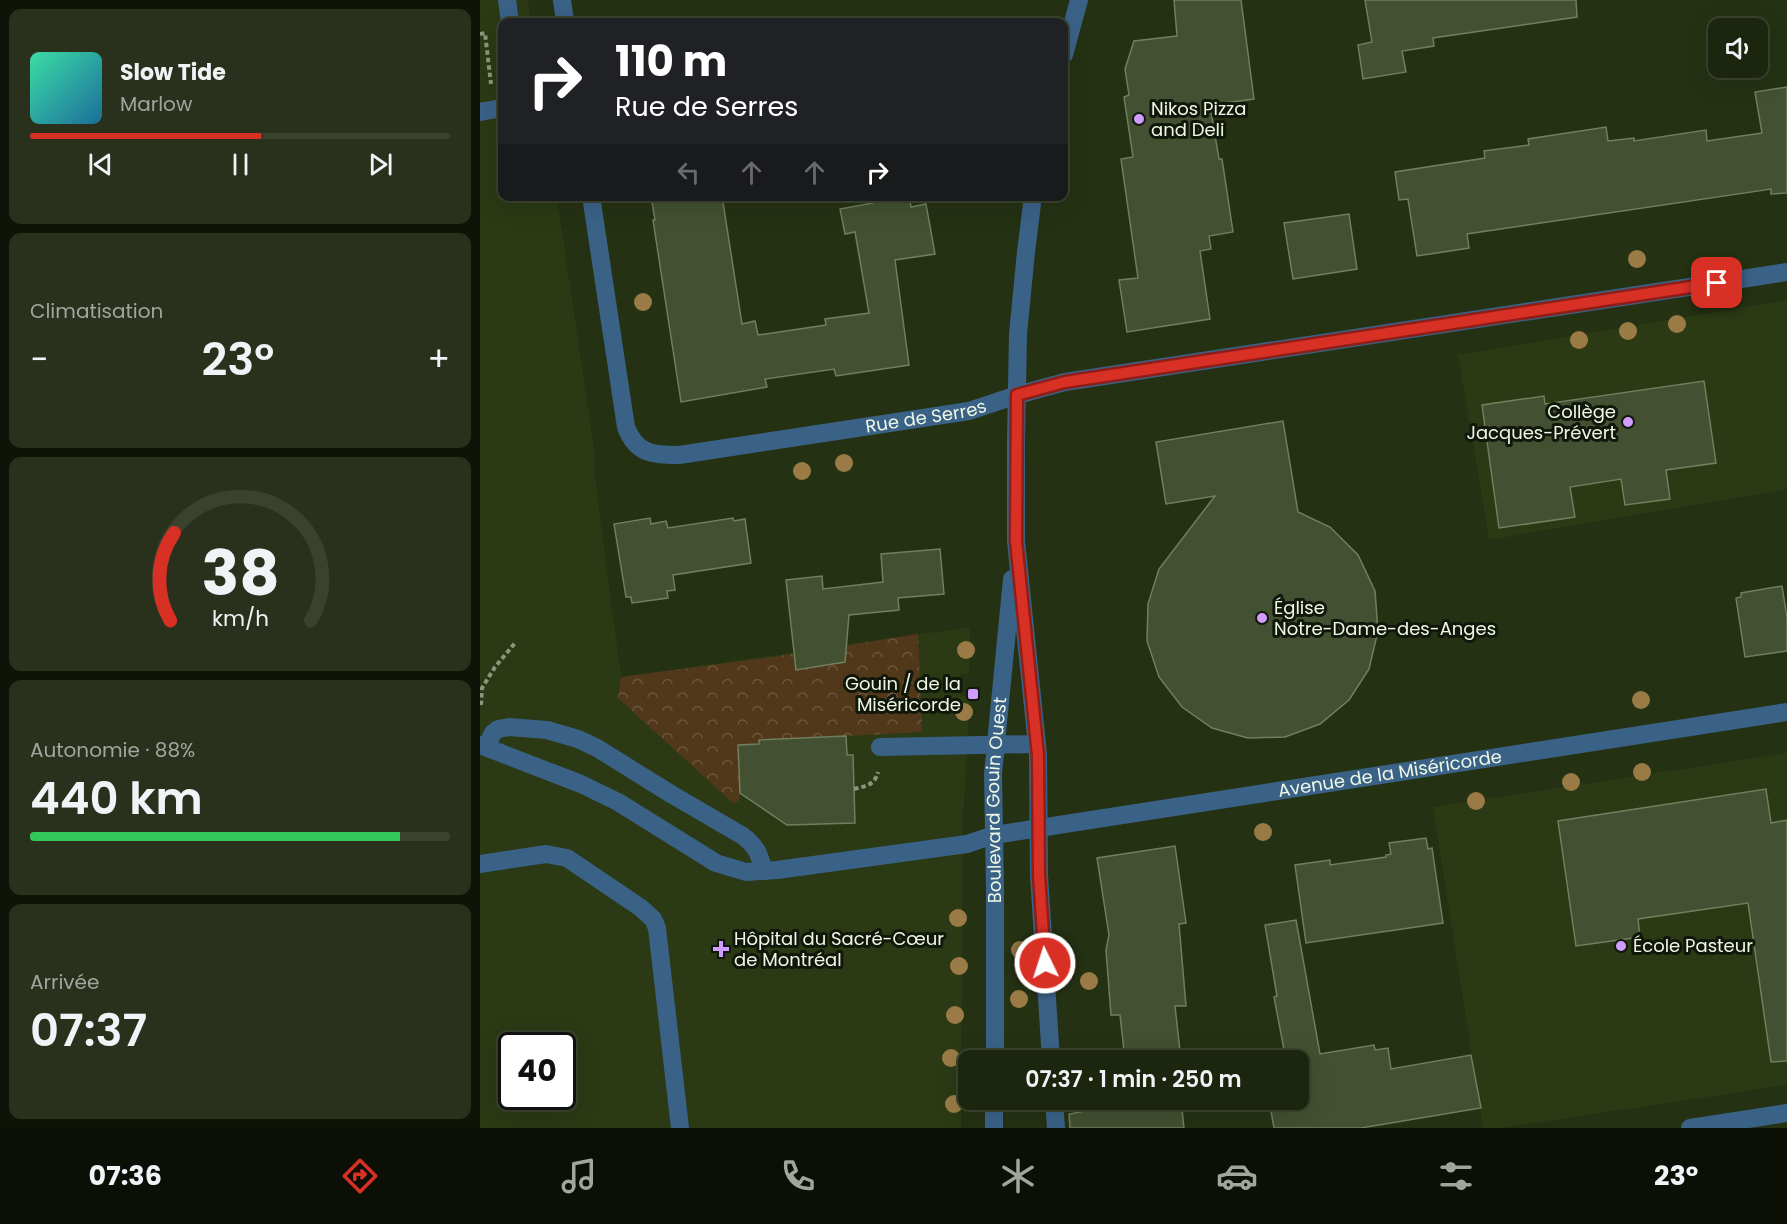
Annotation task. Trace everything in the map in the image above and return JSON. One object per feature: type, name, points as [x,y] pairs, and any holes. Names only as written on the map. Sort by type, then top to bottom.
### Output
[{"type":"street","points":[[507,0],[509,18]]},
{"type":"street","points":[[562,0],[564,18]]},
{"type":"street","points":[[1068,40],[1079,0]]},
{"type":"street","points":[[480,112],[498,109]]},
{"type":"street","name":"Rue de Serres","points":[[592,201],[622,410],[630,438],[643,450],[679,455],[969,411],[1065,382],[1787,272]]},
{"type":"street","name":"Boulevard Gouin Ouest","points":[[994,1050],[993,774],[1016,541],[1018,334],[1032,201]]},
{"type":"street","name":"Boulevard Gouin Ouest","points":[[1016,541],[1037,744],[1039,875],[1051,1050]]},
{"type":"street","name":"Avenue de la Miséricorde","points":[[483,746],[591,788],[716,863],[746,872],[967,844],[994,835],[1787,712]]},
{"type":"street","points":[[483,746],[498,729],[509,727],[546,730],[597,747],[743,836],[758,852],[764,871]]},
{"type":"street","points":[[880,747],[1037,744]]},
{"type":"street","points":[[480,864],[546,854],[567,858],[641,908],[653,919],[657,928],[680,1128]]},
{"type":"street","points":[[994,1110],[994,1128]]},
{"type":"street","points":[[1055,1110],[1056,1128]]},
{"type":"street","points":[[1690,1128],[1787,1113]]},
{"type":"path","points":[[480,34],[485,33],[491,82]]},
{"type":"path","points":[[481,705],[482,688],[495,667],[515,643]]},
{"type":"path","points":[[854,789],[873,783],[877,779],[879,766]]},
{"type":"shaded area","name":"Hôpital du Sacré-Cœur de Montréal","points":[[480,0],[528,0],[530,18],[498,18],[498,201],[558,201],[595,455],[594,470],[621,677],[970,627],[969,674],[961,674],[961,696],[970,696],[963,821],[962,1050],[958,1050],[958,1110],[961,1110],[961,1128],[480,1128]]},
{"type":"shaded area","name":"Collège Jacques-Prévert","points":[[1787,300],[1787,489],[1489,540],[1458,355]]},
{"type":"shaded area","name":"École Pasteur","points":[[1787,753],[1787,1085],[1500,1128],[1483,1128],[1433,807]]},
{"type":"green space","points":[[918,634],[922,732],[809,738],[810,758],[738,746],[740,799],[734,804],[618,698],[621,677],[779,656]]},
{"type":"building","points":[[1174,0],[1241,0],[1254,99],[1210,105],[1219,159],[1222,159],[1233,232],[1209,236],[1211,249],[1200,251],[1210,319],[1127,332],[1119,280],[1138,278],[1121,159],[1133,157],[1124,97],[1129,95],[1125,69],[1134,41],[1177,36]]},
{"type":"building","points":[[1365,0],[1576,0],[1577,17],[1433,38],[1434,46],[1402,51],[1406,72],[1363,79],[1358,45],[1372,42]]},
{"type":"building","points":[[1787,87],[1787,193],[1771,194],[1771,189],[1467,234],[1469,248],[1417,256],[1408,199],[1399,200],[1395,172],[1485,158],[1484,151],[1529,145],[1528,139],[1606,127],[1608,141],[1634,138],[1634,141],[1706,130],[1707,141],[1762,133],[1755,92]]},
{"type":"building","points":[[652,201],[723,201],[742,324],[755,321],[758,335],[826,325],[825,319],[869,313],[855,232],[845,234],[840,209],[873,203],[873,201],[910,201],[911,207],[926,204],[935,254],[895,260],[909,365],[836,376],[834,369],[765,379],[767,387],[681,402],[653,220],[655,220]]},
{"type":"building","points":[[1349,214],[1357,269],[1293,279],[1284,223]]},
{"type":"building","points":[[1704,381],[1716,463],[1666,470],[1670,499],[1625,505],[1621,479],[1570,487],[1575,517],[1499,528],[1482,405],[1544,396],[1545,404]]},
{"type":"building","name":"Église Notre-Dame-des-Anges","points":[[1283,421],[1298,512],[1330,527],[1358,555],[1375,591],[1378,631],[1369,669],[1349,700],[1320,724],[1285,737],[1248,738],[1212,728],[1182,707],[1159,677],[1147,641],[1148,604],[1159,569],[1215,496],[1166,504],[1156,442]]},
{"type":"building","points":[[650,518],[651,524],[666,521],[668,528],[733,518],[734,521],[745,519],[751,563],[673,575],[675,590],[667,591],[668,598],[632,603],[631,597],[626,597],[614,524]]},
{"type":"building","points":[[940,549],[944,594],[898,598],[899,610],[849,615],[845,662],[796,670],[786,580],[822,576],[823,589],[883,582],[881,554]]},
{"type":"building","points":[[1782,586],[1787,618],[1787,651],[1745,657],[1736,598],[1741,597],[1741,593]]},
{"type":"building","points":[[846,736],[847,755],[853,755],[855,823],[787,825],[740,793],[738,745],[759,744],[759,740]]},
{"type":"building","points":[[1766,789],[1771,823],[1787,820],[1787,1061],[1771,1062],[1748,903],[1638,919],[1640,937],[1576,946],[1558,821]]},
{"type":"building","points":[[1426,838],[1428,849],[1432,848],[1443,923],[1306,943],[1295,865],[1330,860],[1330,865],[1386,857],[1391,854],[1389,843]]},
{"type":"building","points":[[1175,846],[1186,923],[1179,924],[1186,1006],[1175,1006],[1180,1050],[1124,1050],[1120,1015],[1111,1015],[1106,950],[1109,935],[1097,858]]},
{"type":"building","points":[[1296,920],[1320,1054],[1374,1045],[1375,1050],[1388,1048],[1391,1069],[1471,1055],[1481,1108],[1361,1128],[1274,1128],[1271,1110],[1309,1110],[1309,1050],[1284,1050],[1274,997],[1277,996],[1265,925]]},
{"type":"building","points":[[1091,1110],[1182,1110],[1184,1128],[1070,1128],[1069,1114]]},
{"type":"place","name":"Nikos Pizza and Deli","points":[[1139,119]]},
{"type":"place","name":"Collège Jacques-Prévert","points":[[1628,422]]},
{"type":"place","name":"Église Notre-Dame-des-Anges","points":[[1262,618]]},
{"type":"place","name":"Gouin / de la Miséricorde","points":[[973,694]]},
{"type":"place","name":"École Pasteur","points":[[1621,946]]},
{"type":"place","name":"Hôpital du Sacré-Cœur de Montréal","points":[[721,949]]},
{"type":"route","points":[[1045,963],[1039,875],[1038,755],[1016,541],[1017,395],[1065,382],[1717,283]]}]
